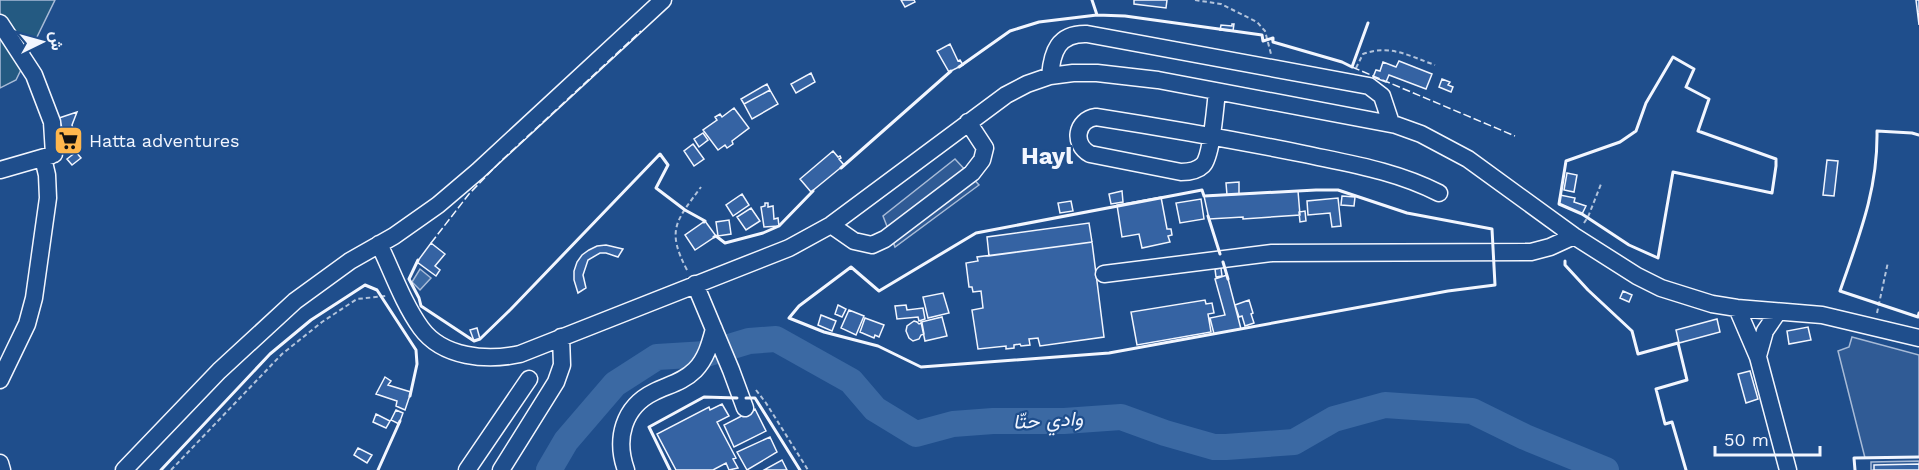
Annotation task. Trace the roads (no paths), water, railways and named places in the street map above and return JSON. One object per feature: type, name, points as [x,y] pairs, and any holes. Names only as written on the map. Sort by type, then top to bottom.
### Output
[{"type":"street","points":[[124,470],[219,371],[295,301],[350,261],[410,225],[458,188],[663,0]]},
{"type":"street","points":[[0,23],[34,75],[52,122],[54,154],[47,175],[48,198],[34,298],[27,324],[0,380]]},
{"type":"street","points":[[1050,76],[1051,61],[1057,46],[1068,37],[1080,34],[1369,86],[1378,92],[1384,102],[1391,123]]},
{"type":"street","points":[[379,244],[422,330],[439,343],[478,358],[499,358],[520,354],[789,248],[831,225],[1006,95],[1050,76],[1097,73],[1158,80],[1391,123],[1421,134],[1468,159],[1574,237],[1661,288],[1703,301],[1737,308],[1822,315],[1919,338]]},
{"type":"street","points":[[1217,92],[1211,135],[1207,159],[1200,168],[1188,172],[1090,154],[1082,147],[1078,137],[1085,121],[1096,117],[1211,135],[1380,170],[1410,179],[1439,193]]},
{"type":"street","points":[[831,225],[854,241],[872,245],[885,239],[972,173],[982,160],[985,148],[968,122]]},
{"type":"street","points":[[0,170],[54,154]]},
{"type":"street","points":[[1104,274],[1272,253],[1532,252],[1574,237]]},
{"type":"street","points":[[694,284],[745,408]]},
{"type":"street","points":[[1737,308],[1758,357],[1788,470]]},
{"type":"street","points":[[1758,357],[1765,331],[1778,312]]},
{"type":"street","points":[[627,470],[622,456],[622,429],[632,409],[647,395],[687,377],[701,363],[710,345],[714,329]]},
{"type":"street","points":[[501,470],[556,382],[562,364],[561,337]]},
{"type":"street","points":[[467,470],[525,385],[543,404]]},
{"type":"street","points":[[0,463],[2,470]]},
{"type":"waterway","name":"وادي حتّا","points":[[549,470],[566,441],[615,384],[657,357],[706,354],[749,341],[776,339],[851,381],[875,409],[916,434],[953,424],[1121,417],[1165,433],[1214,447],[1226,447],[1294,442],[1334,419],[1385,405],[1472,411],[1525,437],[1606,470]]},
{"type":"place","name":"Hatta adventures","points":[[68,141]]},
{"type":"district","name":"Hayl","points":[[1047,156]]}]
